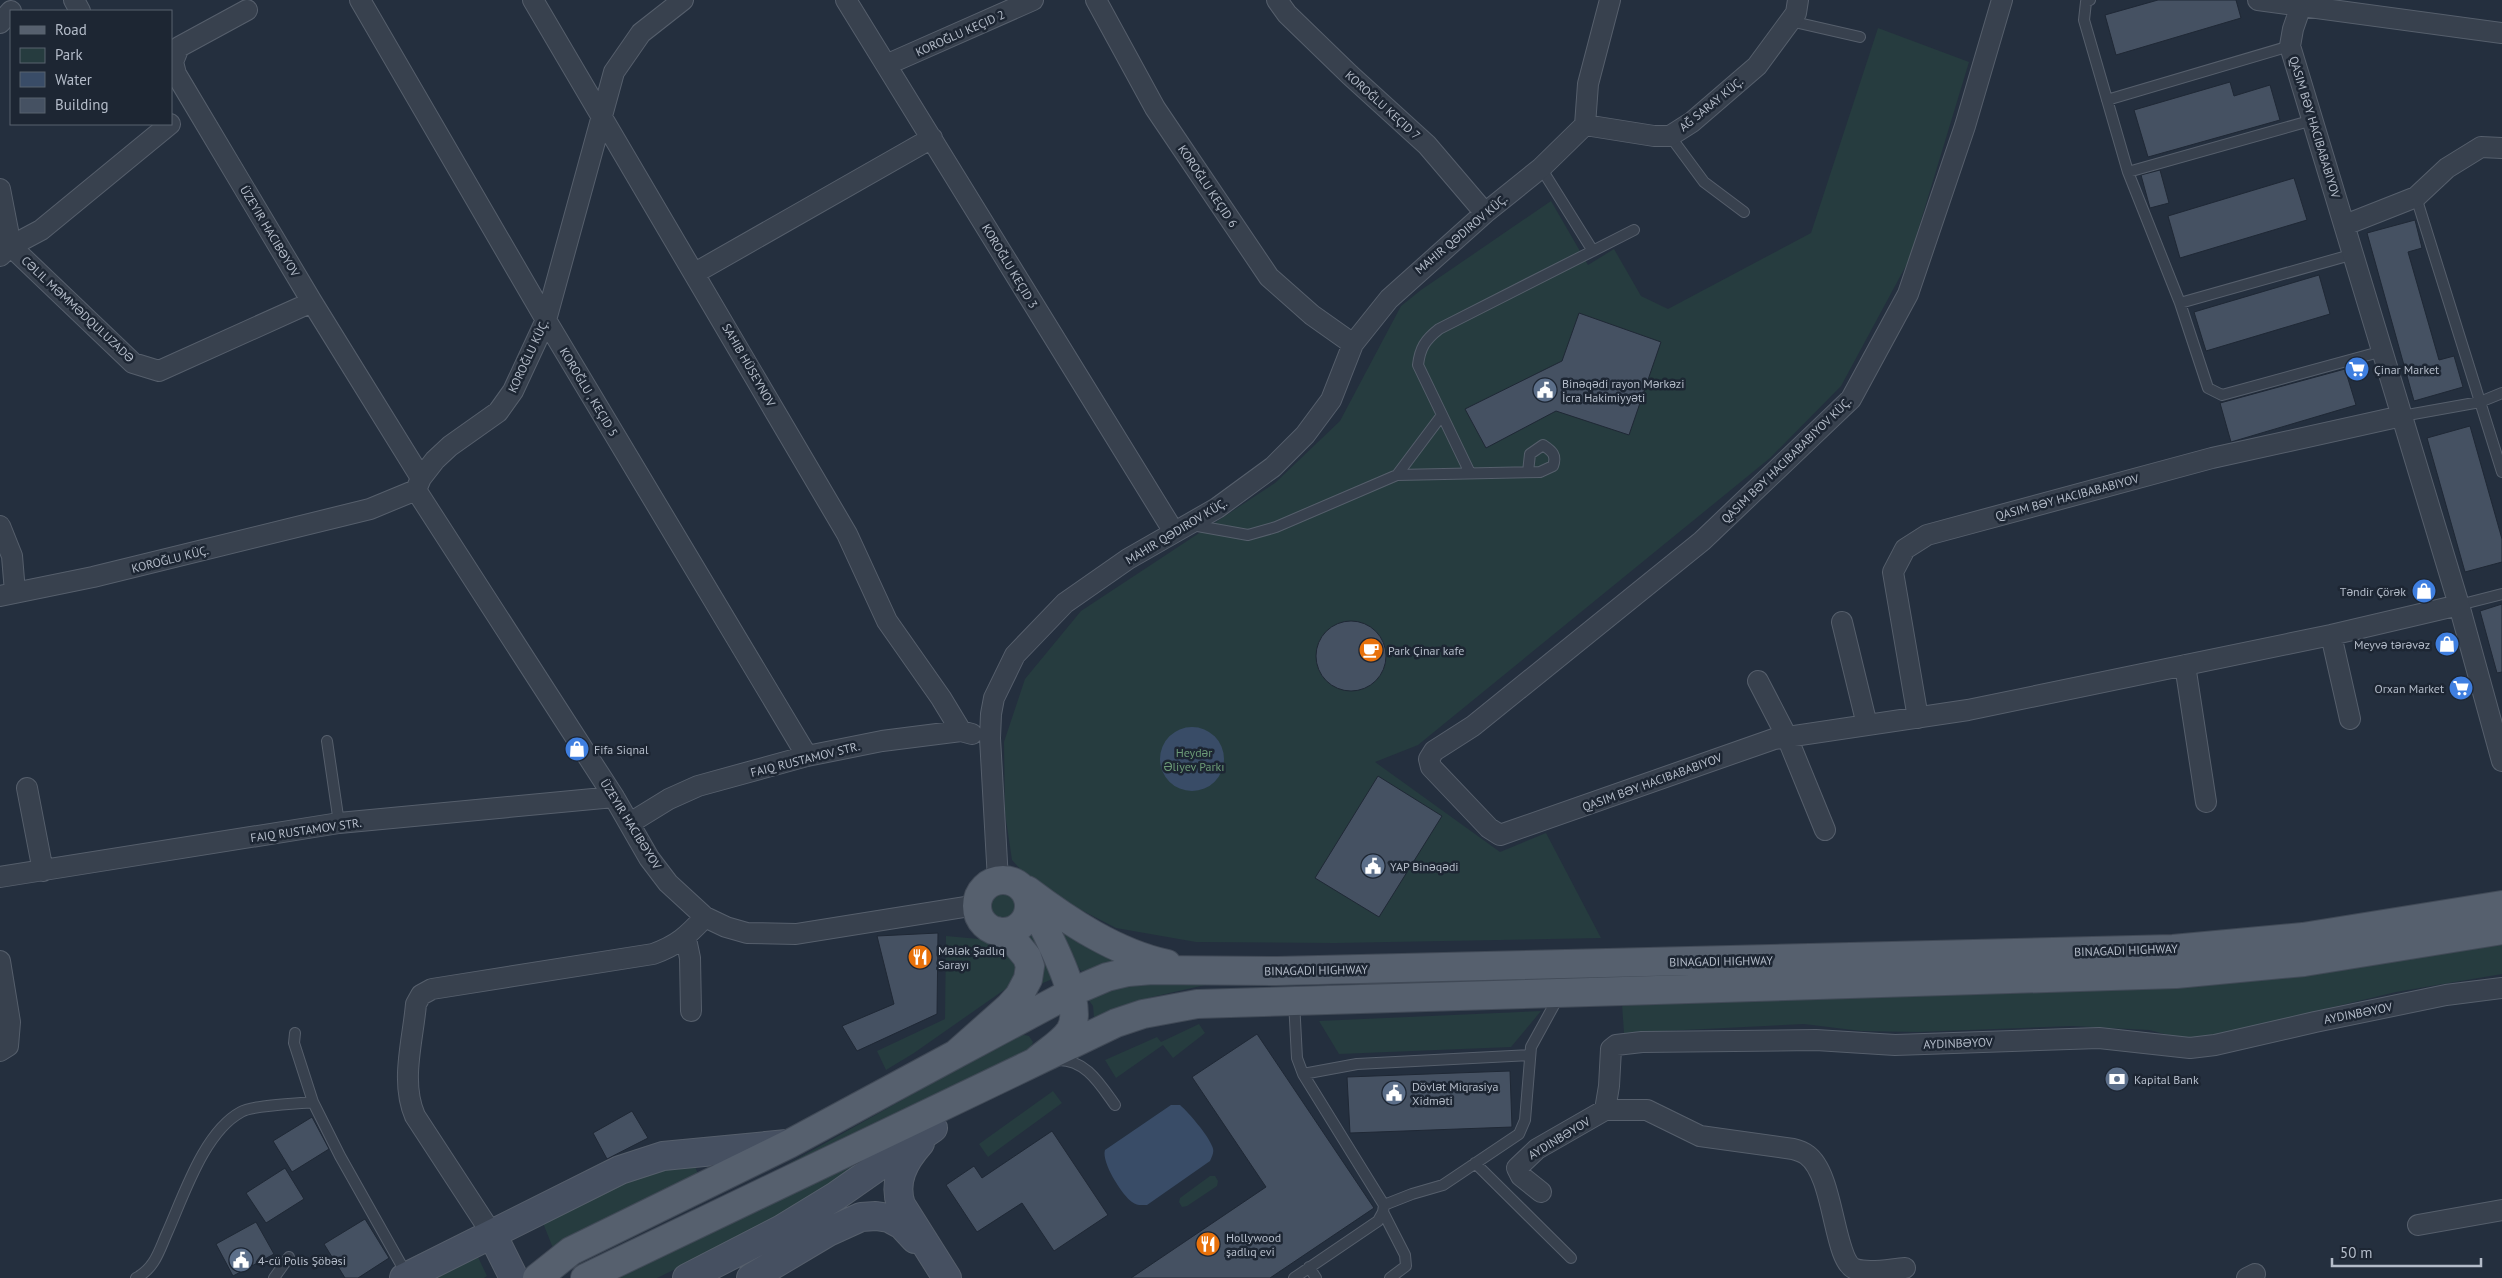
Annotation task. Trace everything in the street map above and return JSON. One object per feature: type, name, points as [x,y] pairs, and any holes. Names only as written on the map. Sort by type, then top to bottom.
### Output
[{"type":"main road","points":[[997,931],[1008,932],[1024,923],[1029,912],[1016,887]]},
{"type":"main road","points":[[1016,887],[1072,992],[1075,1011],[1074,1021],[1069,1031],[1025,1067]]},
{"type":"main road","points":[[537,1278],[571,1252],[789,1144],[956,1054],[1009,1007],[1019,996],[1028,979],[1030,966],[1027,957],[1013,940],[982,921],[977,905],[983,888],[1016,887],[1113,944],[1155,961],[1190,969]]},
{"type":"main road","name":"BINAGADI HIGHWAY","points":[[956,1054],[1072,992],[1107,977],[1128,972],[1190,969],[1278,971],[2156,950],[2303,937],[2502,905]]},
{"type":"main road","name":"BINAGADI HIGHWAY","points":[[585,1278],[1091,1034],[1143,1014],[1197,1004],[2176,974],[2304,962],[2502,930]]},
{"type":"street","points":[[12,10],[23,0]]},
{"type":"street","name":"KOROĞLU , KEÇID 5","points":[[360,0],[546,320],[807,756]]},
{"type":"street","name":"SAHIB HÜSEYNOV","points":[[533,0],[847,534],[887,621],[941,698],[961,731]]},
{"type":"street","name":"KOROĞLU KÜÇ.","points":[[7,594],[93,577],[370,509],[418,484],[450,446],[498,412],[513,391],[546,320],[600,115],[614,72],[641,33],[683,0]]},
{"type":"street","name":"KOROĞLU KEÇID 3","points":[[846,0],[1181,528]]},
{"type":"street","name":"KOROĞLU KEÇID 2","points":[[886,65],[1033,0]]},
{"type":"street","name":"KOROĞLU KEÇID 6","points":[[1096,0],[1155,108],[1269,277],[1312,315],[1353,344]]},
{"type":"street","name":"KOROĞLU KEÇID 7","points":[[1277,0],[1287,14],[1336,62],[1428,145],[1485,213]]},
{"type":"street","points":[[1585,125],[1588,84],[1610,0]]},
{"type":"street","name":"AĞ SARAY KÜÇ.","points":[[1585,125],[1654,136],[1670,136],[1692,122],[1757,66],[1796,13],[1798,0]]},
{"type":"street","points":[[2002,0],[1965,126],[1908,294],[1851,399],[1702,541],[1473,726],[1434,751],[1429,759],[1431,767],[1489,828],[1500,835],[1774,738],[1968,710],[2331,634],[2459,605]]},
{"type":"street","points":[[2258,0],[2302,4],[2502,33]]},
{"type":"street","points":[[2302,4],[2290,46],[2459,605],[2502,761]]},
{"type":"street","points":[[247,10],[179,47],[173,62],[176,74],[418,484],[614,797],[649,858],[668,883],[705,917],[726,927],[747,933],[796,934],[977,905]]},
{"type":"street","points":[[0,23],[10,12]]},
{"type":"street","points":[[172,122],[194,104]]},
{"type":"street","points":[[0,188],[4,246],[41,230],[169,125]]},
{"type":"street","name":"MAHIR QƏDIROV KÜÇ.","points":[[1016,887],[990,738],[994,698],[1015,655],[1065,603],[1128,559],[1217,508],[1273,467],[1305,436],[1331,400],[1353,344],[1389,299],[1485,213],[1541,168],[1585,125]]},
{"type":"street","points":[[695,273],[932,138]]},
{"type":"street","points":[[2345,225],[2416,197],[2447,168],[2481,147],[2502,148]]},
{"type":"street","name":"CƏLIL MƏMMƏDQULUZADƏ","points":[[4,246],[133,363],[159,371],[312,302]]},
{"type":"street","points":[[1918,718],[1893,572],[1905,549],[1927,535],[2212,458],[2402,416]]},
{"type":"street","points":[[0,526],[12,556],[7,594]]},
{"type":"street","points":[[1842,622],[1867,725]]},
{"type":"street","points":[[2331,634],[2350,719]]},
{"type":"street","points":[[2186,665],[2206,802]]},
{"type":"street","points":[[1758,681],[1787,737],[1824,830]]},
{"type":"street","name":"FAIQ RUSTAMOV STR.","points":[[630,823],[669,799],[698,786],[807,756],[882,741],[961,731],[990,738]]},
{"type":"street","points":[[27,788],[43,871]]},
{"type":"street","name":"FAIQ RUSTAMOV STR.","points":[[0,877],[339,823],[614,797]]},
{"type":"street","points":[[514,1278],[492,1234],[409,1104],[407,1085],[416,1004],[421,995],[432,989],[653,954],[672,947],[686,938],[705,917]]},
{"type":"street","points":[[686,938],[690,958],[691,1011]]},
{"type":"street","points":[[0,961],[10,1022],[8,1046],[0,1052]]},
{"type":"street","points":[[1605,1110],[1609,1086],[1611,1049],[1616,1045],[1642,1042],[1816,1040],[1895,1045],[2099,1038],[2190,1048],[2215,1046],[2315,1022],[2446,995],[2502,988]]},
{"type":"street","points":[[687,1278],[782,1228],[836,1196],[1025,1067]]},
{"type":"street","points":[[1541,1192],[1521,1176],[1517,1168],[1537,1149],[1605,1110],[1647,1110],[1700,1136],[1793,1149],[1807,1154],[1817,1165],[1827,1189],[1844,1256],[1853,1268],[1863,1271],[1905,1268]]},
{"type":"street","points":[[933,1128],[913,1151],[898,1182],[897,1194],[930,1254],[947,1278]]},
{"type":"street","points":[[406,1277],[620,1170],[645,1161],[663,1156],[789,1144]]},
{"type":"street","points":[[2418,1225],[2502,1210]]},
{"type":"street","points":[[751,1278],[828,1232],[861,1217],[876,1216],[889,1218],[902,1225],[930,1254]]},
{"type":"lane","points":[[2090,0],[2086,2],[2084,20],[2128,172],[2180,303],[2208,388],[2222,396],[2383,351]]},
{"type":"lane","points":[[1790,21],[1860,37]]},
{"type":"lane","points":[[2107,100],[2290,46]]},
{"type":"lane","points":[[2128,172],[2313,120]]},
{"type":"lane","points":[[1670,136],[1704,182],[1744,212]]},
{"type":"lane","points":[[1541,168],[1593,251]]},
{"type":"lane","points":[[2416,197],[2502,472]]},
{"type":"lane","points":[[1470,473],[1418,365],[1420,349],[1428,338],[1439,329],[1634,230]]},
{"type":"lane","points":[[2180,303],[2354,254]]},
{"type":"lane","points":[[2402,416],[2480,402],[2502,393]]},
{"type":"lane","points":[[1397,475],[1442,415]]},
{"type":"lane","points":[[1181,528],[1248,535],[1276,528],[1397,475],[1528,472]]},
{"type":"lane","points":[[2459,605],[2502,594]]},
{"type":"lane","points":[[327,741],[339,823]]},
{"type":"lane","points":[[1294,1278],[1378,1220],[1384,1209],[1412,1194],[1443,1185],[1519,1134],[1525,1120],[1531,1047],[1561,993]]},
{"type":"lane","points":[[1294,1000],[1297,1058],[1303,1074],[1384,1209],[1405,1255],[1406,1266],[1390,1278]]},
{"type":"lane","points":[[295,1033],[294,1043],[313,1102],[406,1277]]},
{"type":"lane","points":[[1303,1074],[1357,1064],[1530,1055]]},
{"type":"lane","points":[[1025,1067],[1059,1059],[1072,1061],[1095,1077],[1115,1105]]},
{"type":"lane","points":[[136,1278],[144,1274],[159,1256],[164,1240],[193,1174],[221,1126],[243,1110],[313,1102]]},
{"type":"lane","points":[[1475,1163],[1571,1258]]},
{"type":"lane","points":[[274,1278],[289,1257]]},
{"type":"lane","points":[[1309,1267],[1316,1278]]},
{"type":"green space","name":"Heydər Əliyev Parkı","points":[[1878,28],[1969,62],[1909,260],[1841,386],[1770,458],[1418,745],[1375,762],[1500,852],[1546,833],[1601,938],[1335,943],[1196,942],[1116,928],[1060,899],[1029,879],[1012,860],[1005,813],[1004,742],[1025,679],[1081,611],[1275,483],[1340,421],[1401,306],[1421,290],[1551,201],[1588,265],[1614,249],[1641,296],[1668,309],[1811,233]]},
{"type":"green space","points":[[1003,889],[1015,894],[1020,906],[1015,918],[1003,923],[991,918],[986,906],[991,894]]},
{"type":"green space","points":[[1050,923],[1130,960],[1081,971]]},
{"type":"green space","points":[[1037,932],[1057,977],[1036,986],[1028,938]]},
{"type":"green space","points":[[946,936],[1001,941],[1019,964],[1014,983],[914,1053],[886,1070],[877,1051],[945,1019]]},
{"type":"green space","points":[[2502,945],[2502,974],[2396,992],[2204,1038],[2176,1037],[2149,1030],[2072,1026],[1918,1032],[1861,1031],[1804,1024],[1624,1033],[1622,1004],[2172,988]]},
{"type":"green space","points":[[1223,981],[1152,997],[1094,1018],[1093,1006],[1085,995],[1137,982]]},
{"type":"green space","points":[[1541,1011],[1511,1047],[1339,1054],[1319,1021]]},
{"type":"green space","points":[[1199,1024],[1205,1033],[1173,1058],[1163,1045],[1116,1078],[1105,1060],[1157,1037],[1161,1042]]},
{"type":"green space","points":[[1020,1034],[1029,1036],[1033,1042],[1030,1050],[781,1168]]},
{"type":"green space","points":[[1053,1091],[1062,1103],[988,1157],[979,1144]]},
{"type":"green space","points":[[893,1141],[834,1186],[686,1264],[657,1278],[611,1278]]},
{"type":"green space","points":[[694,1164],[698,1174],[553,1248],[543,1223],[637,1174]]},
{"type":"green space","points":[[1210,1176],[1215,1176],[1218,1181],[1217,1186],[1187,1206],[1182,1207],[1179,1202],[1180,1198]]},
{"type":"green space","points":[[478,1257],[487,1276],[484,1278],[436,1278]]},
{"type":"water","points":[[1192,727],[1210,733],[1218,741],[1224,759],[1218,777],[1210,785],[1192,791],[1174,785],[1166,777],[1160,759],[1166,741],[1174,733]]},
{"type":"water","points":[[1171,1105],[1180,1105],[1198,1124],[1212,1146],[1212,1156],[1210,1161],[1147,1205],[1136,1204],[1123,1193],[1113,1178],[1106,1162],[1105,1150]]},
{"type":"building","points":[[2158,0],[2236,0],[2241,18],[2116,55],[2105,15]]},
{"type":"building","points":[[2230,82],[2234,96],[2270,85],[2280,120],[2148,157],[2134,110]]},
{"type":"building","points":[[2160,170],[2169,203],[2150,208],[2141,175]]},
{"type":"building","points":[[2294,178],[2307,220],[2180,258],[2168,216]]},
{"type":"building","points":[[2415,220],[2422,248],[2408,252],[2439,360],[2454,356],[2463,387],[2414,401],[2367,233]]},
{"type":"building","points":[[2319,275],[2330,314],[2206,351],[2194,312]]},
{"type":"building","points":[[1579,313],[1661,342],[1629,435],[1556,411],[1486,448],[1465,409],[1562,361]]},
{"type":"building","points":[[2345,369],[2356,405],[2231,442],[2220,403]]},
{"type":"building","points":[[2470,426],[2502,539],[2502,562],[2465,572],[2427,438]]},
{"type":"building","points":[[2502,604],[2502,672],[2497,673],[2480,611]]},
{"type":"building","points":[[1358,621],[1371,627],[1380,636],[1384,642],[1386,656],[1384,670],[1376,681],[1365,689],[1344,691],[1337,689],[1326,681],[1318,670],[1316,649],[1318,642],[1326,631],[1337,623]]},
{"type":"building","points":[[1378,776],[1442,816],[1379,917],[1315,878]]},
{"type":"building","points":[[938,933],[937,1014],[857,1051],[842,1026],[894,1004],[877,936]]},
{"type":"building","points":[[1257,1034],[1374,1208],[1270,1278],[1131,1278],[1266,1187],[1192,1077]]},
{"type":"building","points":[[1510,1071],[1512,1127],[1350,1133],[1347,1077]]},
{"type":"building","points":[[632,1111],[648,1138],[607,1159],[593,1133]]},
{"type":"building","points":[[312,1117],[329,1149],[292,1172],[273,1141]]},
{"type":"building","points":[[1052,1131],[1108,1215],[1054,1251],[1022,1203],[977,1232],[946,1185],[974,1166],[982,1178]]},
{"type":"building","points":[[285,1168],[304,1199],[266,1223],[246,1193]]},
{"type":"building","points":[[365,1219],[389,1258],[358,1278],[345,1278],[324,1244]]},
{"type":"building","points":[[256,1222],[274,1254],[233,1276],[216,1244]]},
{"type":"place","name":"Çinar Market","points":[[2357,369]]},
{"type":"place","name":"Binəqədi rayon Mərkəzi İcra Hakimiyyəti","points":[[1545,390]]},
{"type":"place","name":"Təndir Çörək","points":[[2424,591]]},
{"type":"place","name":"Meyvə tərəvəz","points":[[2447,644]]},
{"type":"place","name":"Park Çinar kafe","points":[[1371,650]]},
{"type":"place","name":"Orxan Market","points":[[2461,688]]},
{"type":"place","name":"Fifa Siqnal","points":[[577,749]]},
{"type":"place","name":"YAP Binəqədi","points":[[1373,866]]},
{"type":"place","name":"Mələk Şadlıq Sarayı","points":[[920,957]]},
{"type":"place","name":"Kapital Bank","points":[[2117,1079]]},
{"type":"place","name":"Dövlət Miqrasiya Xidməti","points":[[1394,1093]]},
{"type":"place","name":"Hollywood şadlıq evi","points":[[1208,1244]]},
{"type":"place","name":"4-cü Polis Şöbəsi","points":[[241,1260]]}]
